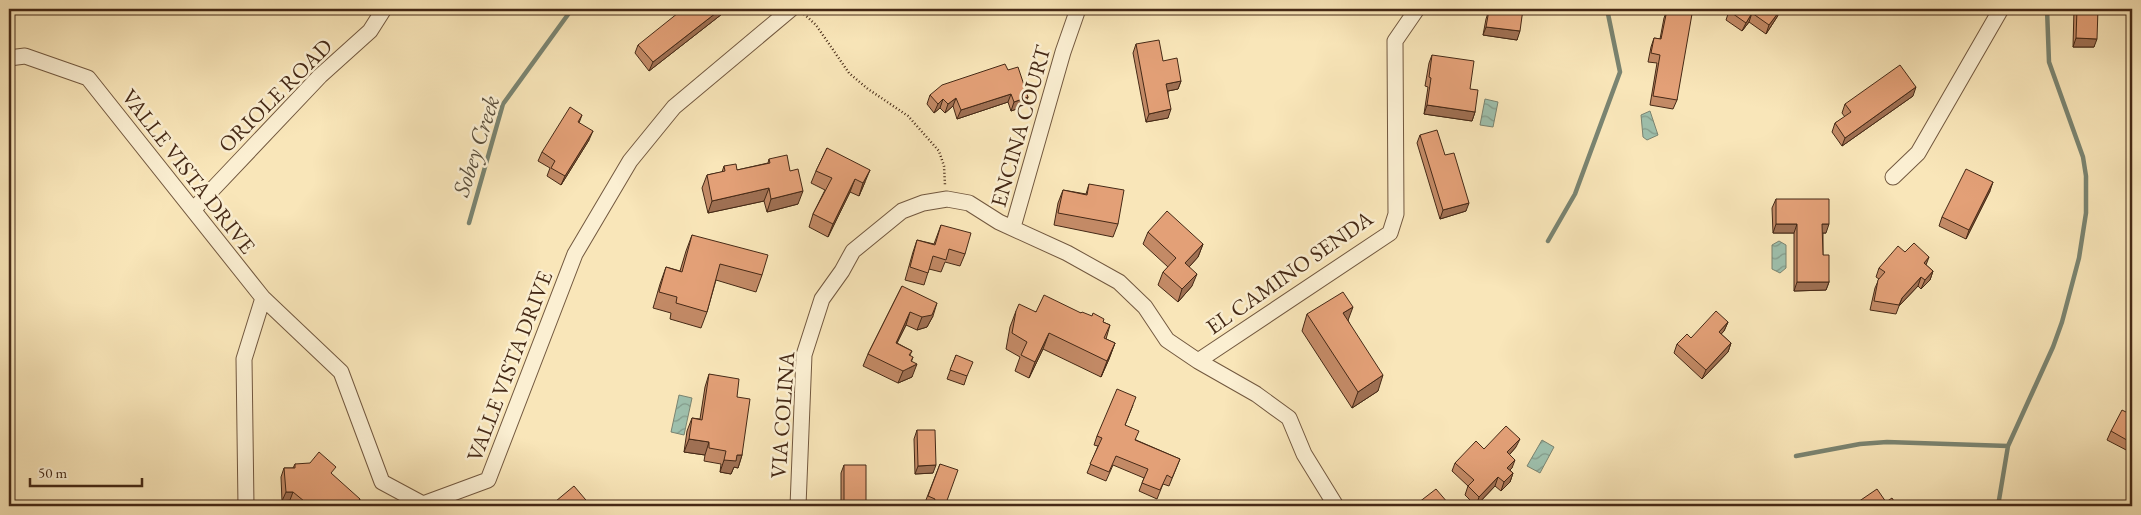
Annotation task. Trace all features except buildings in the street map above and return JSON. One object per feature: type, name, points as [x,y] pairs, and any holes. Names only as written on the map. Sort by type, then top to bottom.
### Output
[{"type":"street","name":"ORIOLE ROAD","points":[[193,210],[320,76],[370,31],[384,9]]},
{"type":"street","name":"VALLE VISTA DRIVE","points":[[9,58],[25,56],[88,78],[262,298],[341,372],[382,482],[423,504],[449,501],[488,480],[575,254],[630,161],[674,107],[791,9]]},
{"type":"street","name":"ENCINA COURT","points":[[1013,227],[1063,52],[1078,9]]},
{"type":"street","name":"EL CAMINO SENDA","points":[[1198,361],[1390,232],[1396,214],[1395,41],[1417,9]]},
{"type":"street","points":[[1893,177],[1918,153],[2001,9]]},
{"type":"street","name":"VIA COLINA","points":[[798,506],[804,355],[822,299],[842,271],[853,251],[895,216],[902,211],[923,203],[947,199],[969,203],[999,222],[1067,253],[1119,282],[1145,307],[1167,340],[1198,361],[1256,394],[1289,418],[1304,454],[1336,506]]},
{"type":"street","points":[[246,506],[244,359],[262,298]]},
{"type":"path","points":[[798,9],[816,25],[849,73],[868,89],[908,116],[939,152],[944,166],[947,199]]},
{"type":"water","points":[[1485,99],[1498,102],[1493,127],[1480,125]]},
{"type":"water","points":[[1650,111],[1658,135],[1647,140],[1643,137],[1641,115]]},
{"type":"water","points":[[1779,241],[1786,245],[1786,268],[1780,273],[1772,269],[1772,245]]},
{"type":"water","points":[[679,395],[692,398],[684,435],[671,432]]},
{"type":"water","points":[[1542,440],[1554,447],[1540,473],[1527,466]]},
{"type":"waterway","name":"Sobey Creek","points":[[469,223],[503,104],[572,9]]},
{"type":"waterway","points":[[1548,241],[1575,194],[1620,72],[1607,9]]},
{"type":"waterway","points":[[1998,506],[2008,446],[2053,347],[2062,322],[2079,258],[2086,213],[2086,176],[2083,157],[2049,62],[2047,9]]},
{"type":"waterway","points":[[1796,456],[1860,444],[1887,442],[2008,446]]}]
